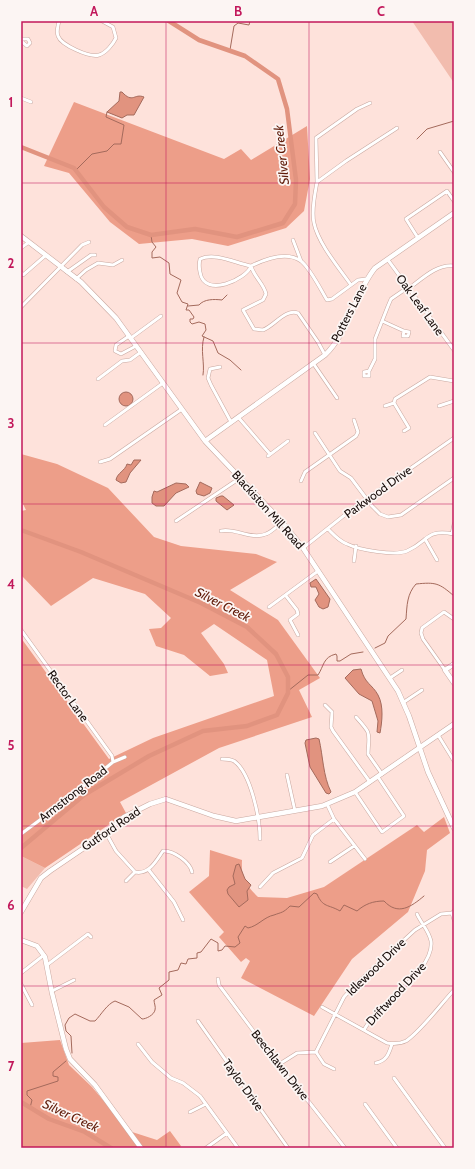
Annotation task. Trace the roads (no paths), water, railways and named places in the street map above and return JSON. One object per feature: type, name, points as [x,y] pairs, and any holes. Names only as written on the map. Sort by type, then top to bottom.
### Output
[{"type":"main road","name":"Potters Lane","points":[[205,441],[324,355],[338,340],[366,279],[375,268],[454,213]]},
{"type":"main road","name":"Blackiston Mill Road","points":[[21,236],[76,279],[116,318],[205,441],[282,522],[303,548],[390,678],[404,702],[430,776],[454,828]]},
{"type":"main road","points":[[454,664],[445,670],[454,683]]},
{"type":"main road","name":"Gutford Road","points":[[21,912],[41,878],[67,858],[106,832],[124,817],[139,809],[166,799],[230,820],[257,818],[327,804],[355,792],[454,724]]},
{"type":"main road","points":[[21,940],[37,946],[44,955],[66,1049],[70,1059],[95,1085],[141,1148]]},
{"type":"street","points":[[59,21],[57,33],[61,41],[95,56],[102,54],[116,38],[113,27],[102,21]]},
{"type":"street","points":[[21,98],[31,102]]},
{"type":"street","points":[[350,285],[322,242],[314,222],[314,195],[318,182],[316,138],[352,112],[370,103]]},
{"type":"street","points":[[318,182],[346,161],[397,128]]},
{"type":"street","points":[[440,152],[454,172]]},
{"type":"street","points":[[418,238],[406,219],[447,191],[454,201]]},
{"type":"street","points":[[292,240],[301,262],[327,300],[361,278],[366,279]]},
{"type":"street","points":[[21,248],[29,242]]},
{"type":"street","points":[[21,306],[82,245],[89,242]]},
{"type":"street","points":[[21,272],[23,275],[46,255]]},
{"type":"street","points":[[67,272],[91,255],[96,255]]},
{"type":"street","points":[[251,266],[218,257],[204,257],[199,263],[202,280],[207,285],[212,286],[224,285],[250,270],[251,266],[280,256],[292,258],[301,262]]},
{"type":"street","points":[[76,279],[86,270],[98,263],[113,266],[122,260]]},
{"type":"street","name":"Oak Leaf Lane","points":[[388,260],[454,350]]},
{"type":"street","points":[[251,266],[253,274],[264,287],[266,294],[262,300],[242,310],[254,329],[260,331],[267,329],[289,312],[298,313],[318,342],[324,355]]},
{"type":"street","points":[[369,371],[375,359],[375,339],[391,299],[441,266],[454,266]]},
{"type":"street","points":[[137,346],[121,354],[115,350],[116,345],[162,316]]},
{"type":"street","points":[[382,321],[404,331]]},
{"type":"street","points":[[98,380],[122,361],[130,360],[141,352]]},
{"type":"street","points":[[313,363],[337,398]]},
{"type":"street","points":[[220,367],[210,368],[208,378],[231,422]]},
{"type":"street","points":[[385,406],[394,403],[395,399],[430,377],[454,381]]},
{"type":"street","points":[[105,425],[163,383]]},
{"type":"street","points":[[439,406],[454,401]]},
{"type":"street","points":[[394,403],[409,428],[404,431]]},
{"type":"street","points":[[100,462],[110,459],[182,409]]},
{"type":"street","points":[[238,417],[269,455],[288,441]]},
{"type":"street","points":[[301,481],[305,472],[356,436],[358,427],[354,420]]},
{"type":"street","points":[[314,433],[340,471],[351,478],[380,514],[388,517],[401,515],[454,478]]},
{"type":"street","name":"Parkwood Drive","points":[[303,548],[367,499],[454,438]]},
{"type":"street","points":[[176,521],[240,478]]},
{"type":"street","points":[[221,531],[228,530],[254,536],[265,534],[282,522]]},
{"type":"street","points":[[328,529],[339,540],[356,546],[399,553],[408,550],[439,532],[453,534],[454,524]]},
{"type":"street","points":[[425,539],[437,560]]},
{"type":"street","points":[[354,561],[356,546]]},
{"type":"street","points":[[269,607],[286,596],[318,571]]},
{"type":"street","points":[[286,596],[297,610],[298,614],[290,620],[298,635]]},
{"type":"street","points":[[445,670],[423,639],[421,633],[422,628],[442,614],[447,612],[454,619]]},
{"type":"street","name":"Rector Lane","points":[[21,630],[112,756],[113,762]]},
{"type":"street","points":[[390,678],[402,670]]},
{"type":"street","points":[[404,702],[422,690]]},
{"type":"street","points":[[324,705],[332,712],[331,727],[333,732],[370,782]]},
{"type":"street","points":[[355,792],[382,832],[404,816],[368,754],[370,741],[366,728],[356,717]]},
{"type":"street","points":[[438,735],[454,761]]},
{"type":"street","name":"Armstrong Road","points":[[21,834],[113,762],[125,757]]},
{"type":"street","points":[[222,759],[234,761],[245,774],[257,818],[260,839]]},
{"type":"street","points":[[287,775],[295,811]]},
{"type":"street","points":[[327,804],[334,819],[365,860]]},
{"type":"street","points":[[260,887],[273,874],[302,858],[313,835],[334,819]]},
{"type":"street","points":[[106,832],[116,851],[135,872]]},
{"type":"street","points":[[330,862],[354,846]]},
{"type":"street","points":[[126,881],[135,872],[142,872],[148,869],[163,851],[167,850],[191,866],[192,872]]},
{"type":"street","points":[[148,869],[174,902],[183,920]]},
{"type":"street","points":[[453,912],[454,920]]},
{"type":"street","name":"Idlewood Drive","points":[[316,1052],[344,997],[356,984],[422,925],[441,914],[453,912]]},
{"type":"street","name":"Driftwood Drive","points":[[364,1030],[373,1016],[420,971],[428,960],[431,942],[428,932],[422,925],[417,914]]},
{"type":"street","points":[[47,965],[88,934],[91,937]]},
{"type":"street","points":[[21,973],[44,955]]},
{"type":"street","points":[[52,991],[74,980]]},
{"type":"street","name":"Beechlawn Drive","points":[[218,980],[219,985],[278,1065],[345,1148]]},
{"type":"street","points":[[21,984],[32,1005]]},
{"type":"street","points":[[322,1007],[392,1044],[399,1044],[406,1041],[454,990]]},
{"type":"street","name":"Taylor Drive","points":[[198,1022],[288,1148]]},
{"type":"street","points":[[138,1044],[152,1062],[171,1078],[191,1087],[206,1104],[238,1148]]},
{"type":"street","points":[[376,1063],[382,1062],[386,1058],[392,1044]]},
{"type":"street","points":[[278,1065],[297,1053],[316,1052],[324,1064],[334,1069]]},
{"type":"street","points":[[394,1078],[445,1148]]},
{"type":"street","points":[[190,1112],[206,1104]]},
{"type":"street","points":[[365,1104],[398,1148]]},
{"type":"street","points":[[206,1148],[227,1133]]},
{"type":"waterway","name":"Silver Creek","points":[[21,147],[74,168],[104,207],[127,227],[151,235],[195,229],[237,237],[283,223],[295,204],[296,180],[287,109],[278,79],[245,56],[199,40],[169,21]]},
{"type":"waterway","points":[[230,50],[234,26],[238,23],[249,25],[250,21]]},
{"type":"waterway","points":[[76,170],[92,154],[107,151],[114,144],[121,144],[124,125],[106,117],[107,112]]},
{"type":"waterway","points":[[417,139],[427,129],[454,121]]},
{"type":"waterway","points":[[151,235],[152,242],[156,247],[152,252],[152,258],[160,257],[169,263],[170,274],[181,280],[177,293],[182,302],[188,304],[186,310],[189,310],[194,317],[193,319],[190,319],[190,322],[192,324],[199,322],[205,324],[206,330],[202,336],[213,341],[218,353],[230,360],[241,370]]},
{"type":"waterway","points":[[188,306],[199,305],[209,300],[222,300],[227,295]]},
{"type":"waterway","points":[[203,375],[202,347],[204,337]]},
{"type":"waterway","name":"Silver Creek","points":[[21,530],[81,552],[201,603],[247,627],[276,654],[288,677],[288,693],[277,715],[247,726],[203,731],[149,756],[84,795],[21,848]]},
{"type":"waterway","points":[[375,648],[385,643],[388,636],[406,619],[409,596],[416,584],[437,584],[445,588],[454,596]]},
{"type":"waterway","points":[[288,691],[308,675],[318,675],[324,662],[332,655],[336,654],[337,661],[340,661],[351,654],[363,652]]},
{"type":"waterway","points":[[72,1053],[71,1036],[66,1031],[65,1025],[69,1018],[75,1014],[90,1021],[95,1021],[107,1007],[115,1001],[129,1007],[142,1019],[152,1015],[155,1008],[154,1000],[162,995],[159,988],[169,980],[169,972],[178,970],[181,963],[186,964],[188,959],[197,958],[197,953],[201,952],[211,939],[218,943],[218,951],[222,950],[225,946],[235,947],[240,943],[238,937],[245,926],[248,928],[252,927],[267,918],[284,911],[290,906],[299,907],[314,893],[317,894],[321,902],[340,911],[344,905],[357,911],[369,903],[380,901],[384,901],[389,906],[399,909],[414,904],[424,896]]},
{"type":"waterway","points":[[30,1108],[32,1100],[27,1095],[27,1091],[58,1081],[58,1077],[53,1076],[53,1072],[66,1061]]},
{"type":"waterway","name":"Silver Creek","points":[[21,1102],[49,1119],[85,1132],[111,1148]]}]
